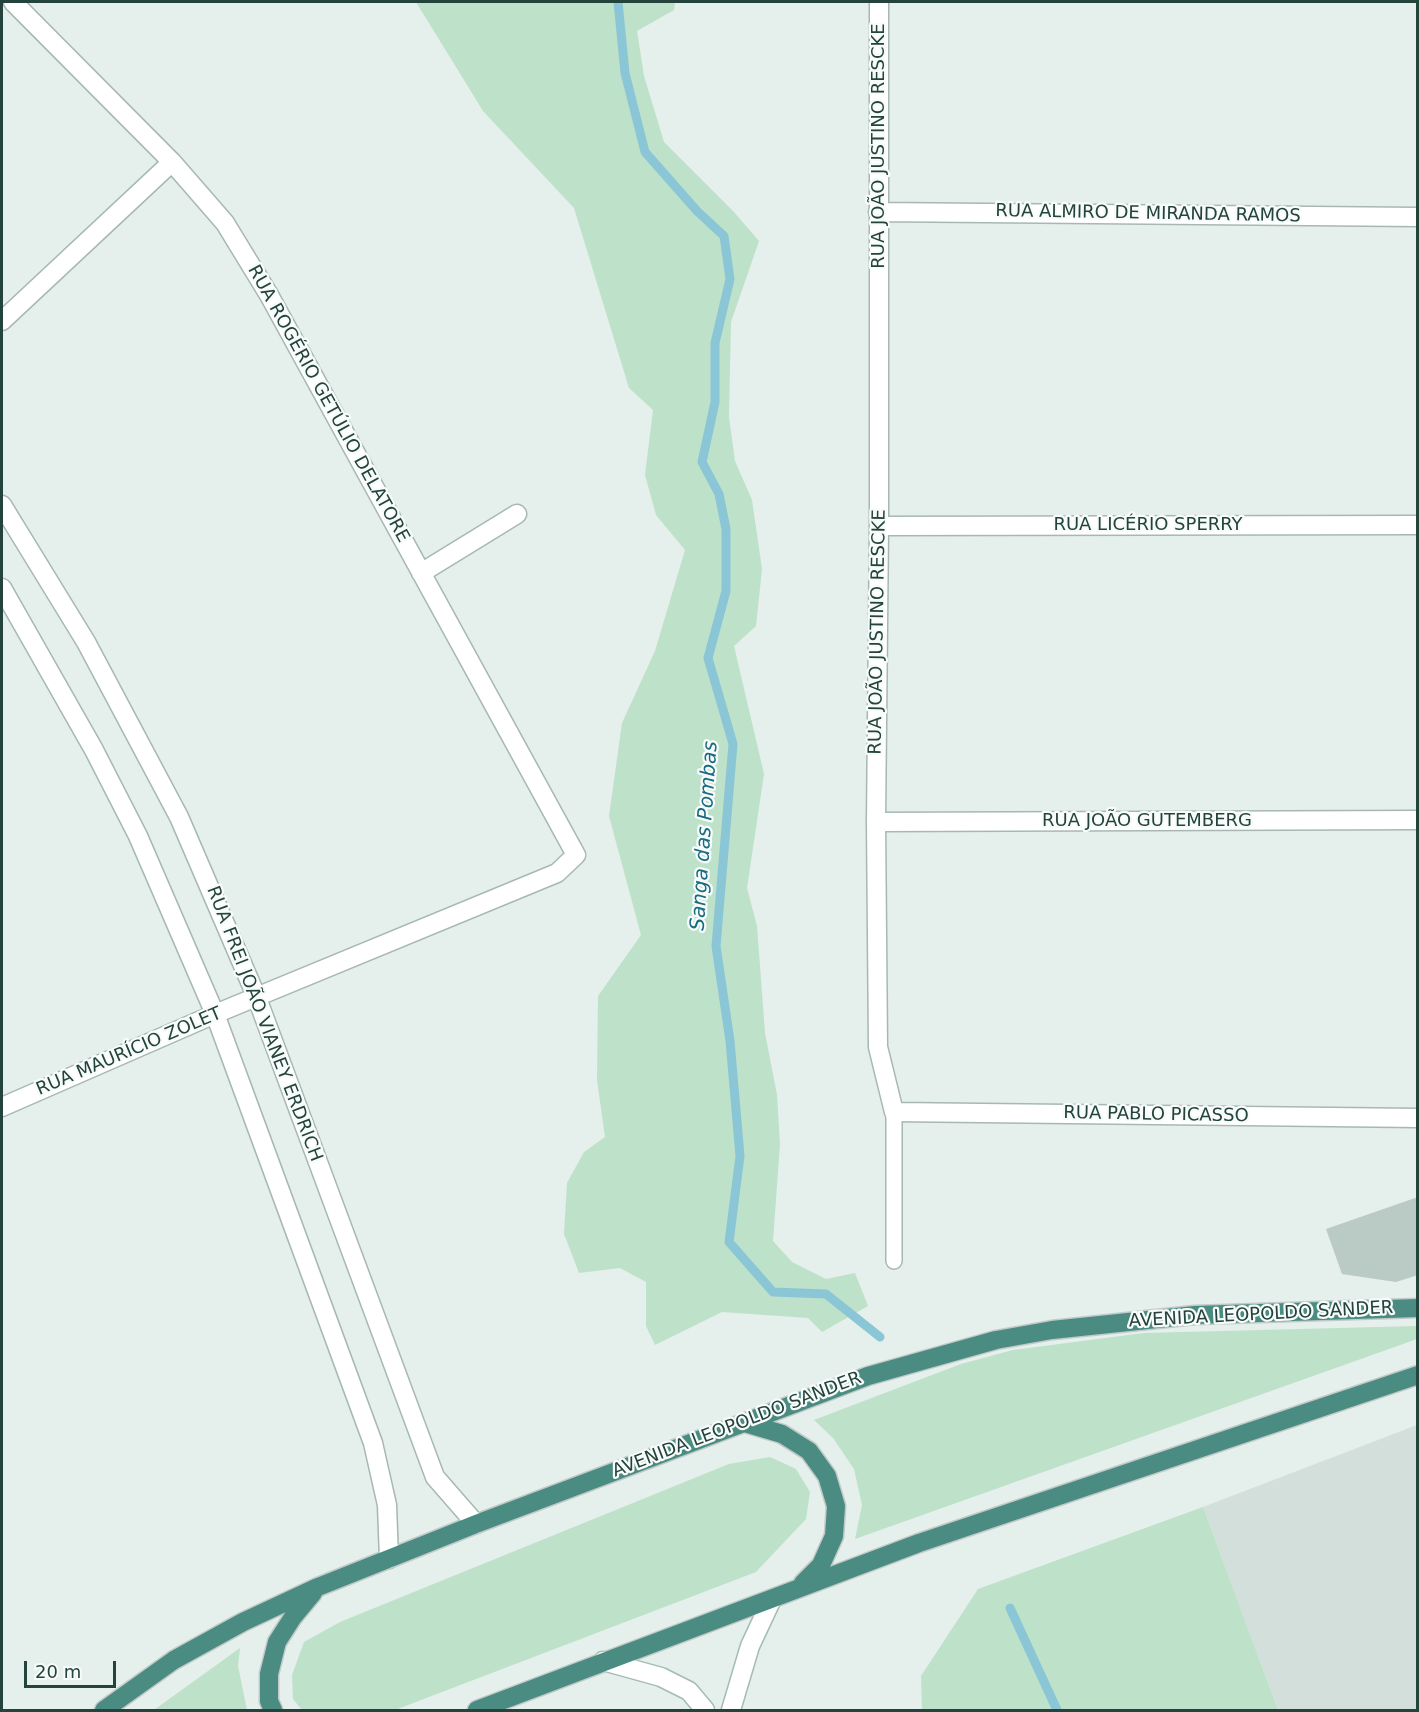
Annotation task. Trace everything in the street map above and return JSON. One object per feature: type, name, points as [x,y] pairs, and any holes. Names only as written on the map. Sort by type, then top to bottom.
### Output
[{"type":"highway","name":"AVENIDA LEOPOLDO SANDER","points":[[104,1710],[174,1660],[243,1622],[318,1587],[476,1524],[868,1376],[996,1340],[1052,1330],[1196,1315],[1418,1308]]},
{"type":"highway","points":[[477,1710],[799,1587],[1257,1427],[1418,1375]]},
{"type":"highway","points":[[745,1423],[782,1434],[809,1451],[827,1476],[836,1506],[834,1536],[821,1565],[799,1587]]},
{"type":"highway","points":[[273,1710],[269,1701],[269,1674],[277,1642],[293,1617],[318,1587]]},
{"type":"street","name":"RUA ROGÉRIO GETÚLIO DELATORE","points":[[13,2],[172,162],[225,223],[269,295],[576,855]]},
{"type":"street","name":"RUA JOÃO JUSTINO RESCKE","points":[[879,2],[879,526],[876,822],[878,1047],[894,1112]]},
{"type":"street","points":[[2,321],[172,162]]},
{"type":"street","name":"RUA ALMIRO DE MIRANDA RAMOS","points":[[878,212],[1418,217]]},
{"type":"street","name":"RUA FREI JOÃO VIANEY ERDRICH","points":[[2,505],[86,642],[179,817],[257,998],[435,1477],[476,1524]]},
{"type":"street","points":[[421,573],[517,514]]},
{"type":"street","name":"RUA LICÉRIO SPERRY","points":[[879,526],[1418,525]]},
{"type":"street","points":[[2,588],[68,702],[138,837],[215,1014],[373,1443],[387,1505],[389,1559]]},
{"type":"street","name":"RUA JOÃO GUTEMBERG","points":[[876,822],[1418,820]]},
{"type":"street","name":"RUA MAURÍCIO ZOLET","points":[[2,1107],[215,1014],[557,873],[576,855]]},
{"type":"street","name":"RUA PABLO PICASSO","points":[[894,1112],[1418,1118]]},
{"type":"street","points":[[731,1710],[750,1646],[771,1599]]},
{"type":"street","points":[[603,1661],[661,1677],[689,1691],[705,1710]]},
{"type":"lane","name":"RUA JOÃO JUSTINO RESCKE","points":[[894,1112],[894,1261]]},
{"type":"shaded area","points":[[1417,1425],[1417,1710],[1278,1710],[1203,1507]]},
{"type":"green space","points":[[416,2],[675,2],[674,10],[637,31],[644,76],[664,142],[733,211],[759,241],[731,322],[729,417],[735,461],[752,500],[762,569],[756,626],[734,646],[764,774],[747,888],[757,926],[765,1033],[777,1095],[780,1144],[773,1241],[792,1262],[826,1279],[855,1273],[868,1306],[822,1332],[808,1318],[722,1312],[655,1345],[646,1326],[646,1282],[620,1268],[579,1273],[564,1234],[567,1183],[584,1152],[605,1137],[597,1080],[598,996],[641,935],[609,816],[622,723],[655,651],[685,550],[656,515],[645,475],[653,410],[629,388],[574,208],[483,111]]},
{"type":"green space","points":[[1417,1326],[1417,1339],[855,1539],[862,1505],[854,1469],[833,1438],[814,1420],[961,1364],[1013,1350],[1144,1333]]},
{"type":"green space","points":[[770,1457],[796,1469],[810,1492],[806,1519],[756,1572],[395,1710],[302,1710],[293,1699],[292,1675],[304,1642],[340,1622],[729,1464]]},
{"type":"green space","points":[[1203,1507],[1278,1710],[922,1710],[921,1676],[978,1589]]},
{"type":"green space","points":[[240,1648],[238,1666],[247,1710],[154,1710]]},
{"type":"building","points":[[1418,1197],[1418,1275],[1396,1282],[1342,1274],[1326,1229]]},
{"type":"waterway","name":"Sanga das Pombas","points":[[618,2],[625,73],[645,152],[697,211],[724,236],[730,279],[715,343],[715,402],[702,462],[719,494],[726,529],[726,591],[708,658],[733,744],[716,946],[730,1041],[740,1156],[729,1242],[773,1292],[826,1294],[880,1337]]},
{"type":"waterway","name":"Sanga das Pombas","points":[[1010,1608],[1057,1710]]}]
